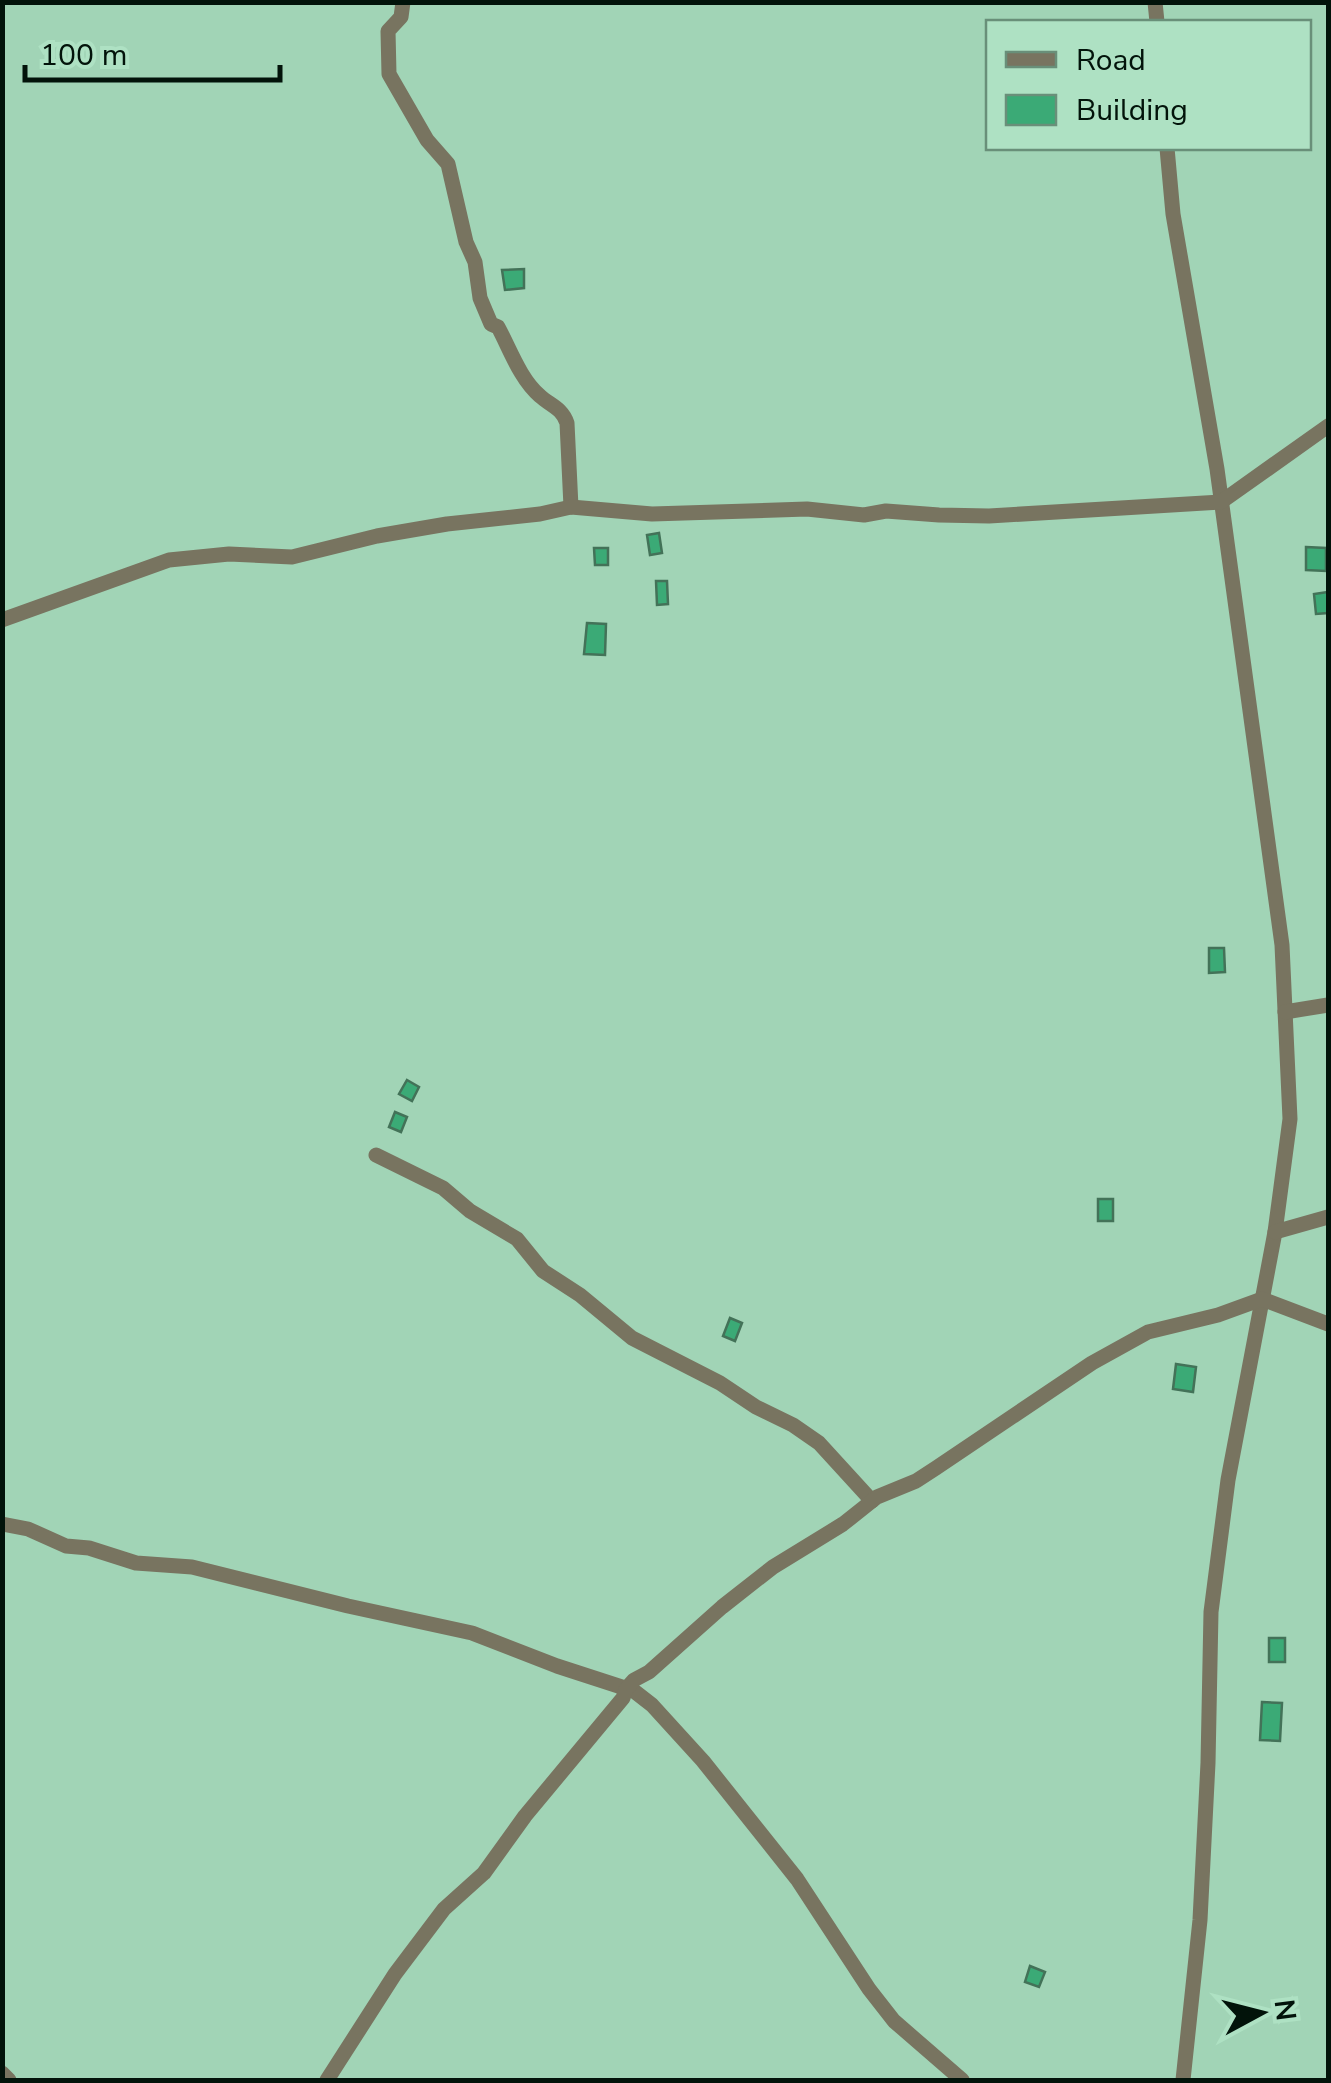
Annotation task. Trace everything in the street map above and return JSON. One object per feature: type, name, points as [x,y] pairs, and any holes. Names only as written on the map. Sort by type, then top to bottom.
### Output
[{"type":"street","points":[[403,2],[400,17],[388,31],[389,74],[427,140],[448,164],[466,242],[475,262],[480,298],[491,324],[498,328],[531,387],[564,412],[571,508]]},
{"type":"street","points":[[1167,150],[1172,214],[1221,502],[1282,945],[1290,1118],[1275,1232],[1228,1480],[1211,1612],[1200,1920],[1183,2080]]},
{"type":"street","points":[[2,620],[169,560],[229,554],[292,557],[377,536],[571,508],[652,514],[807,509],[864,515],[886,511],[988,516],[1221,502],[1328,426]]},
{"type":"street","points":[[1285,1012],[1328,1005]]},
{"type":"street","points":[[376,1155],[443,1188],[470,1212],[517,1239],[544,1271],[632,1338],[720,1383],[819,1443],[872,1501]]},
{"type":"street","points":[[1275,1232],[1328,1217]]},
{"type":"street","points":[[327,2080],[395,1974],[444,1910],[484,1873],[525,1816],[623,1698],[626,1688],[773,1567],[844,1524],[872,1501],[936,1468],[1092,1362],[1148,1332],[1218,1315],[1262,1298],[1328,1324]]},
{"type":"street","points":[[2,1524],[28,1528],[66,1546],[89,1548],[136,1563],[192,1567],[472,1633],[556,1666],[634,1690],[703,1761],[797,1878],[868,1989],[894,2021],[962,2080]]},
{"type":"street","points":[[2,2073],[9,2080]]},
{"type":"building","points":[[524,269],[524,288],[505,290],[502,270]]},
{"type":"building","points":[[659,533],[662,553],[650,555],[647,535]]},
{"type":"building","points":[[1306,547],[1326,548],[1326,571],[1306,570]]},
{"type":"building","points":[[594,548],[608,548],[608,565],[595,565]]},
{"type":"building","points":[[656,581],[667,581],[668,604],[657,605]]},
{"type":"building","points":[[1328,592],[1328,613],[1316,614],[1314,594]]},
{"type":"building","points":[[587,623],[606,624],[605,655],[584,654]]},
{"type":"building","points":[[1209,948],[1224,948],[1225,972],[1209,973]]},
{"type":"building","points":[[407,1080],[419,1087],[412,1101],[399,1094]]},
{"type":"building","points":[[395,1112],[407,1117],[401,1132],[389,1127]]},
{"type":"building","points":[[1098,1199],[1113,1199],[1113,1221],[1098,1221]]},
{"type":"building","points":[[730,1318],[742,1323],[735,1341],[723,1336]]},
{"type":"building","points":[[1176,1364],[1196,1367],[1193,1392],[1173,1389]]},
{"type":"building","points":[[1269,1638],[1285,1638],[1285,1662],[1269,1662]]},
{"type":"building","points":[[1262,1702],[1282,1703],[1280,1741],[1260,1740]]},
{"type":"building","points":[[1030,1966],[1045,1972],[1039,1987],[1025,1982]]}]
